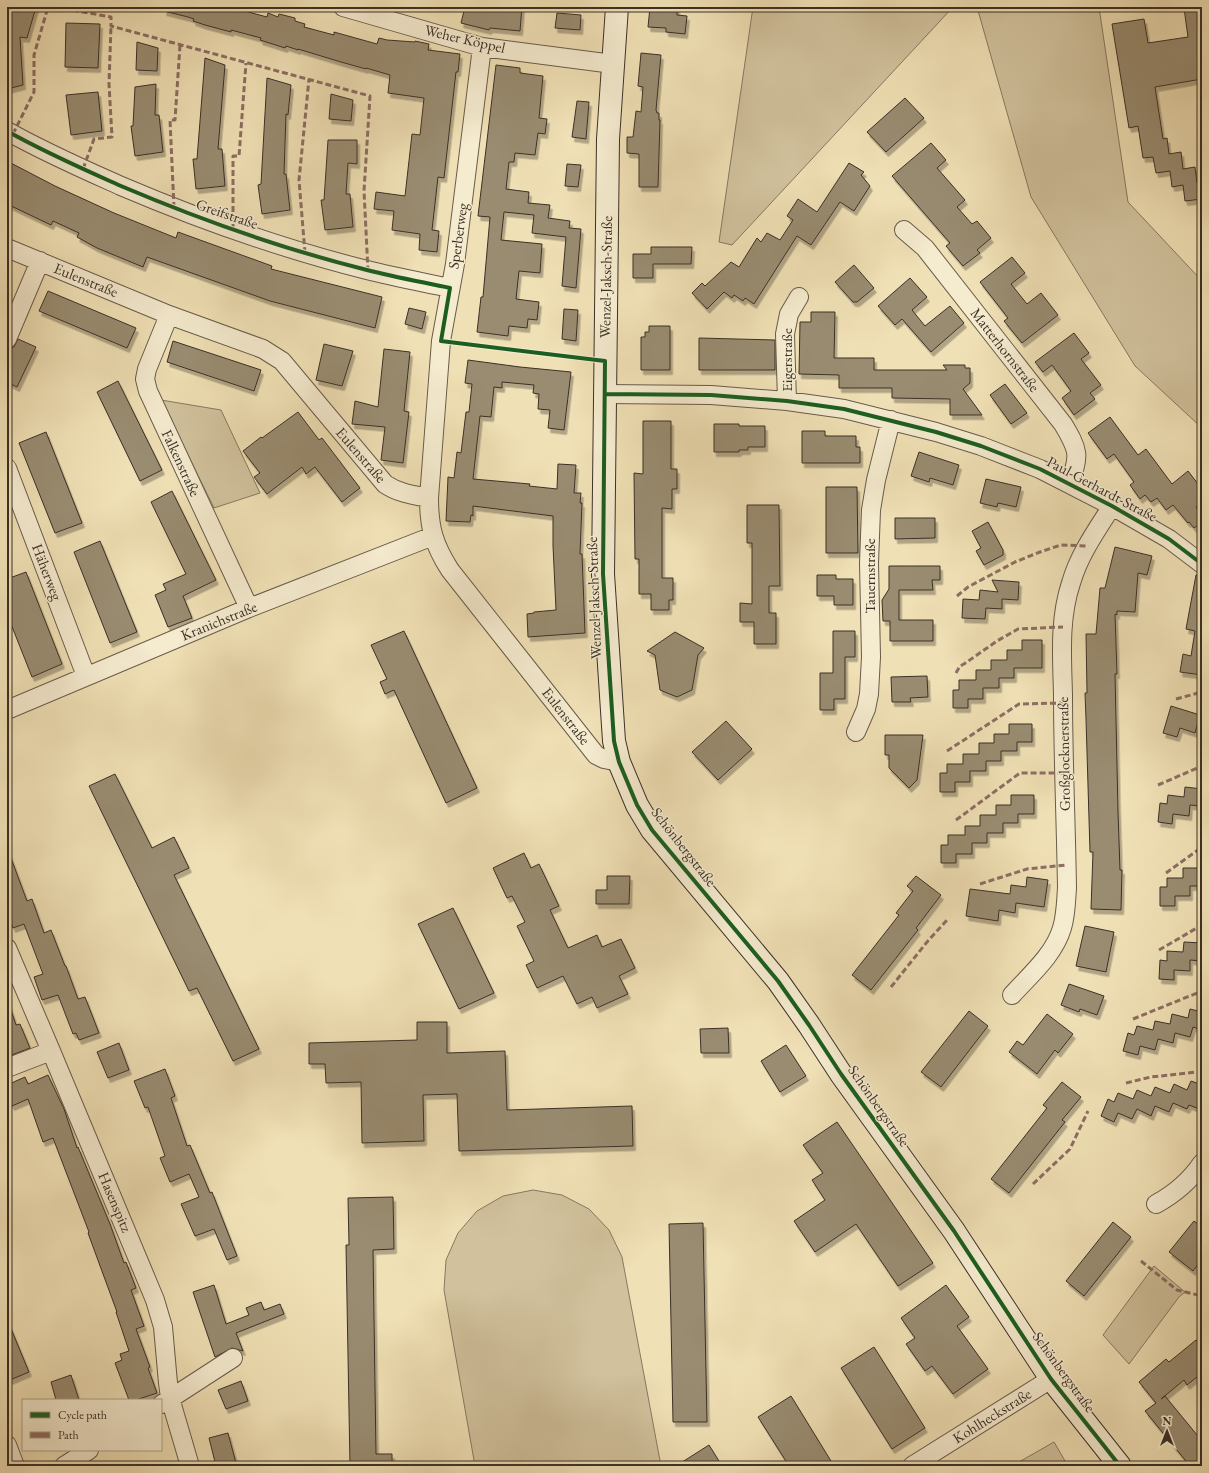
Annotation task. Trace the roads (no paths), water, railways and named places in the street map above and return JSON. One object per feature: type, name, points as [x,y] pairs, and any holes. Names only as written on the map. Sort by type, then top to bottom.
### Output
[{"type":"street","name":"Weher Köppel","points":[[344,7],[482,47],[613,64]]},
{"type":"street","name":"Wenzel-Jaksch-Straße","points":[[617,7],[608,139],[603,574],[614,741],[619,762]]},
{"type":"street","name":"Sperberweg","points":[[429,498],[441,341],[455,264],[482,47]]},
{"type":"street","name":"Greifstraße","points":[[7,131],[83,169],[174,208],[233,230],[368,271],[450,288]]},
{"type":"street","name":"Matterhornstraße","points":[[904,230],[925,248],[1063,424],[1076,448],[1077,458],[1075,471],[1069,483]]},
{"type":"street","name":"Eulenstraße","points":[[7,248],[169,315],[263,349],[282,361],[385,484],[393,490],[429,498],[429,518],[433,536],[439,553],[450,570],[596,755],[604,759],[619,762]]},
{"type":"street","points":[[7,339],[40,261]]},
{"type":"street","name":"Eigerstraße","points":[[787,402],[785,334],[788,314],[799,297]]},
{"type":"street","name":"Falkenstraße","points":[[169,315],[147,369],[145,379],[148,391],[248,608]]},
{"type":"street","name":"Paul-Gerhardt-Straße","points":[[605,394],[711,395],[787,402],[844,409],[936,432],[981,446],[1040,468],[1112,506],[1169,539],[1202,564]]},
{"type":"street","name":"Tauernstraße","points":[[856,732],[866,709],[870,688],[871,657],[869,563],[871,510],[876,480],[892,420]]},
{"type":"street","name":"Häherweg","points":[[7,468],[86,676]]},
{"type":"street","name":"Großglocknerstraße","points":[[1012,995],[1040,965],[1062,929],[1065,916],[1067,888],[1063,627],[1065,607],[1070,584],[1077,566],[1087,546],[1112,506]]},
{"type":"street","name":"Kranichstraße","points":[[7,710],[248,608],[433,536]]},
{"type":"street","name":"Schönbergstraße","points":[[619,762],[637,805],[652,830],[778,981],[841,1074],[954,1231],[1051,1380],[1120,1466]]},
{"type":"street","name":"Hasenspitz","points":[[7,948],[155,1300],[163,1327],[168,1383],[166,1401],[190,1466]]},
{"type":"street","points":[[7,1068],[51,1051]]},
{"type":"street","points":[[1156,1204],[1176,1192],[1192,1177],[1202,1163]]},
{"type":"street","points":[[166,1401],[233,1358]]},
{"type":"street","name":"Kohlheckstraße","points":[[912,1466],[1051,1380]]},
{"type":"street","points":[[7,1445],[15,1466]]},
{"type":"street","points":[[64,1466],[87,1451]]}]
